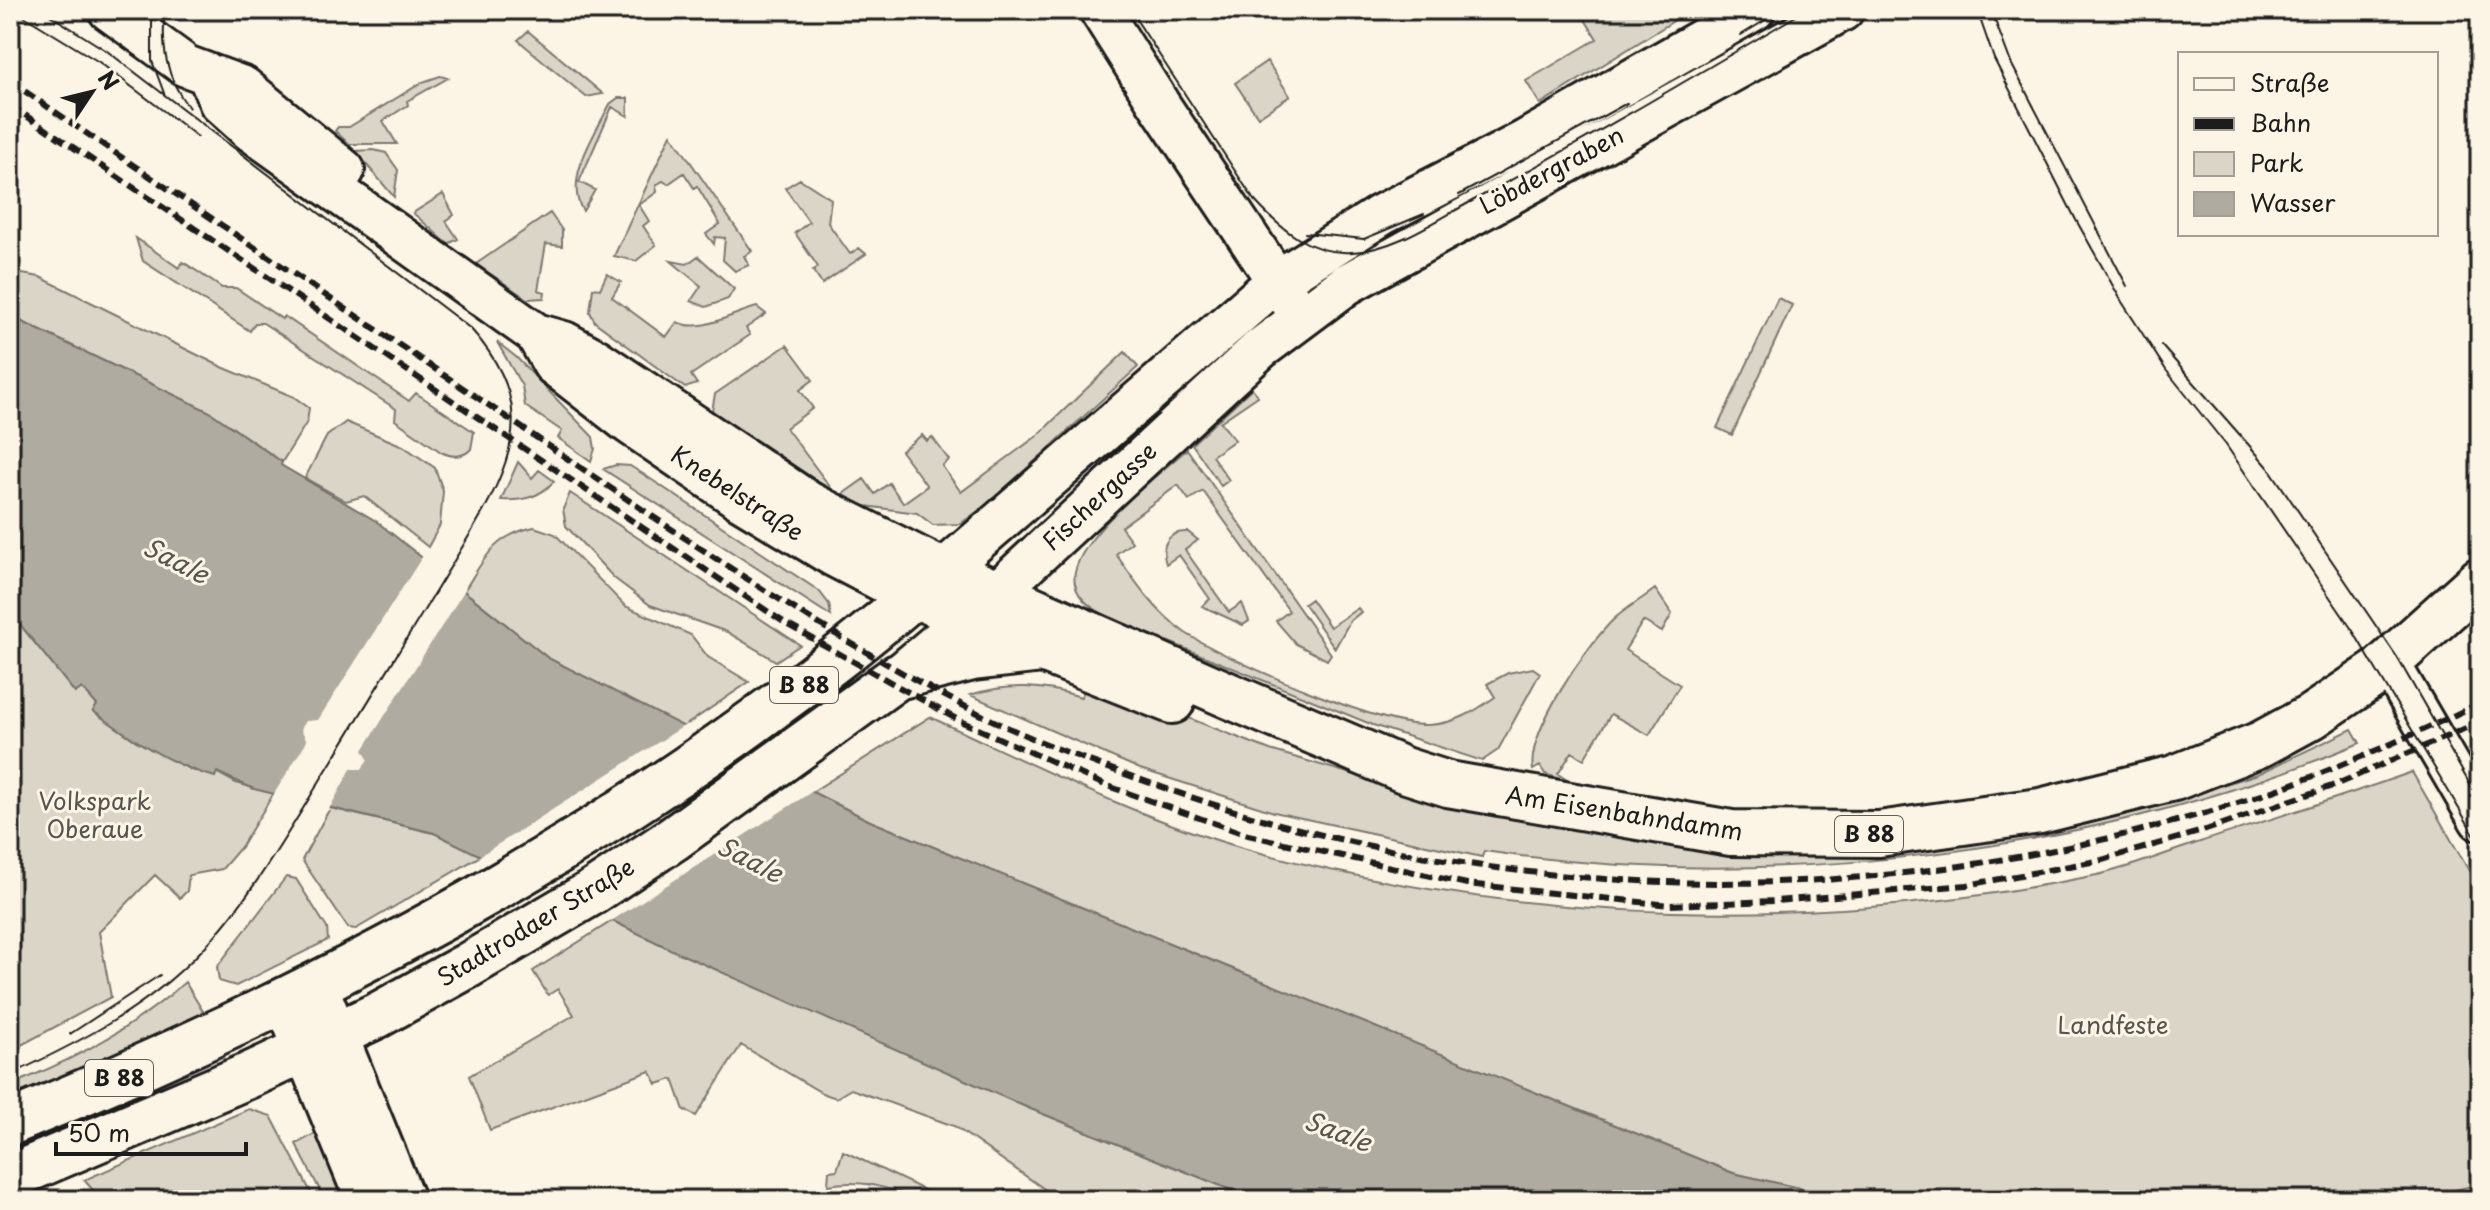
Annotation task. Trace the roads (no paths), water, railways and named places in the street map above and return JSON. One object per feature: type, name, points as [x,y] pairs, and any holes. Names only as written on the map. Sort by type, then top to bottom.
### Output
[{"type":"main road","name":"Knebelstraße","points":[[109,10],[172,58],[209,77],[225,78],[243,87],[328,154],[376,202],[408,242],[536,334],[564,342],[597,360],[929,584]]},
{"type":"main road","points":[[1100,10],[1301,316]]},
{"type":"main road","name":"Löbdergraben","points":[[1277,281],[1370,221],[1523,142],[1754,10]]},
{"type":"main road","name":"Löbdergraben","points":[[1301,316],[1391,258],[1686,99],[1843,10]]},
{"type":"main road","name":"Fischergasse","points":[[929,584],[1277,281]]},
{"type":"main road","name":"Fischergasse","points":[[897,677],[980,607],[1253,356],[1301,316]]},
{"type":"main road","name":"B 88","points":[[2389,663],[2480,580]]},
{"type":"main road","name":"Am Eisenbahndamm","points":[[929,584],[980,607],[1404,770]]},
{"type":"main road","name":"Stadtrodaer Straße","points":[[10,1123],[213,1037],[471,905],[619,814],[740,731],[818,675],[929,584]]},
{"type":"main road","name":"Am Eisenbahndamm","points":[[980,607],[1043,650],[1292,747],[1404,770],[1502,796],[1731,833],[1879,834],[2040,811],[2174,778],[2261,744],[2345,696],[2389,663]]},
{"type":"main road","name":"Stadtrodaer Straße","points":[[10,1177],[321,1042],[519,936],[659,848],[787,759],[897,677],[973,658],[1043,650]]},
{"type":"main road","points":[[2389,663],[2480,820]]},
{"type":"main road","points":[[301,994],[321,1042],[404,1200]]},
{"type":"main road","points":[[321,1042],[366,1200]]},
{"type":"water","name":"Saale","points":[[10,316],[210,412],[282,462],[281,465],[376,521],[548,658],[870,821],[1733,1173],[1851,1200],[1256,1200],[1026,1107],[674,951],[434,833],[254,789],[217,772],[215,777],[167,758],[93,711],[97,705],[82,688],[75,693],[10,612]]},
{"type":"tram line","points":[[14,10],[99,62],[198,137]]},
{"type":"tram line","points":[[10,1075],[81,1039],[148,998],[189,963],[230,917],[283,840],[483,512],[505,462],[513,418],[510,396],[502,374],[471,329],[107,51],[42,10]]},
{"type":"tram line","points":[[152,10],[152,61],[164,93]]},
{"type":"tram line","points":[[165,10],[167,62],[175,85],[189,108]]},
{"type":"tram line","points":[[1130,10],[1254,200],[1297,238],[1337,252],[1368,250],[1400,240],[1600,131],[1806,10]]},
{"type":"tram line","points":[[1741,35],[1782,10]]},
{"type":"tram line","points":[[1977,10],[1994,59],[2076,220],[2122,302],[2166,370],[2226,445],[2353,631],[2480,844]]},
{"type":"tram line","points":[[1991,10],[2011,63],[2127,286]]},
{"type":"tram line","points":[[1459,195],[1627,103]]},
{"type":"tram line","points":[[1305,233],[1364,239],[1424,214]]},
{"type":"tram line","points":[[2161,345],[2269,468],[2397,657],[2480,802]]},
{"type":"tram line","points":[[70,1034],[160,975]]},
{"type":"railway","points":[[10,81],[683,537],[852,644],[968,708],[1042,742],[1170,790],[1299,829],[1431,858],[1564,876],[1697,883],[1831,879],[1964,865],[2097,841],[2228,806],[2356,759],[2480,703]]},
{"type":"railway","points":[[10,105],[788,625],[960,721],[1105,785],[1248,835],[1467,884],[1669,905],[1776,901],[1967,885],[2102,860],[2206,830],[2335,785],[2480,722]]},
{"type":"park label","name":"Volkspark Oberaue","points":[[95,816]]},
{"type":"park label","name":"Landfeste","points":[[2113,1026]]}]
